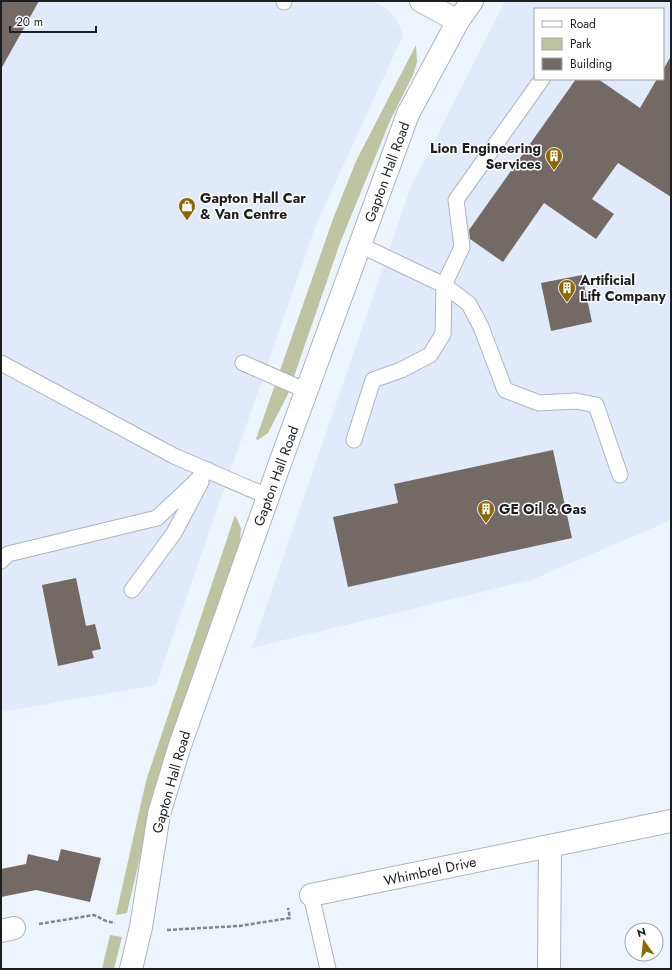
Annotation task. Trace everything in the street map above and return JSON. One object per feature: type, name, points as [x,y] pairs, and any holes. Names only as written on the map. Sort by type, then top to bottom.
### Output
[{"type":"street","points":[[421,1],[458,21]]},
{"type":"street","name":"Gapton Hall Road","points":[[131,969],[140,928],[159,814],[179,748],[408,114],[458,21],[472,1]]},
{"type":"street","name":"Whimbrel Drive","points":[[310,895],[671,821]]},
{"type":"street","points":[[549,969],[550,846]]},
{"type":"lane","points":[[354,440],[372,380],[401,370],[430,355],[443,334],[444,285],[462,247],[456,200],[541,80]]},
{"type":"lane","points":[[360,245],[444,285],[469,304],[481,327],[505,390],[539,403],[576,401],[596,405],[620,475]]},
{"type":"lane","points":[[1,363],[174,456],[269,497]]},
{"type":"lane","points":[[243,363],[307,391]]},
{"type":"lane","points":[[1,561],[8,554],[157,518],[208,470]]},
{"type":"lane","points":[[132,590],[174,533],[208,470]]},
{"type":"lane","points":[[310,895],[328,969]]},
{"type":"shaded area","points":[[1,1],[372,1],[387,9],[397,20],[403,35],[316,225],[156,685],[1,712]]},
{"type":"shaded area","points":[[505,1],[671,1],[671,520],[531,580],[252,648],[410,189]]},
{"type":"green space","points":[[416,45],[417,62],[413,75],[390,121],[340,243],[288,394],[268,433],[258,440],[256,439],[333,219],[356,161]]},
{"type":"green space","points":[[235,515],[241,528],[240,541],[161,773],[127,913],[116,915],[146,781]]},
{"type":"green space","points":[[110,935],[122,937],[114,969],[102,969]]},
{"type":"building","points":[[1,1],[39,1],[1,69]]},
{"type":"building","name":"Lion Engineering Services","points":[[671,56],[671,197],[618,163],[592,199],[614,214],[596,239],[544,203],[503,262],[470,239],[469,230],[575,80],[599,80],[640,108],[656,80],[664,80],[664,68]]},
{"type":"building","name":"Artificial Lift Company","points":[[582,275],[592,322],[551,331],[541,283]]},
{"type":"building","name":"GE Oil & Gas","points":[[553,450],[572,538],[348,587],[333,517],[398,503],[394,484]]},
{"type":"building","points":[[76,578],[86,626],[95,624],[101,649],[92,651],[94,658],[58,666],[42,585]]},
{"type":"building","points":[[61,849],[101,858],[90,902],[36,890],[1,897],[1,869],[26,864],[28,854],[58,861]]},
{"type":"place","name":"Lion Engineering Services","points":[[554,171]]},
{"type":"place","name":"Gapton Hall Car & Van Centre","points":[[187,221]]},
{"type":"place","name":"Artificial Lift Company","points":[[567,303]]},
{"type":"place","name":"GE Oil & Gas","points":[[486,524]]}]
